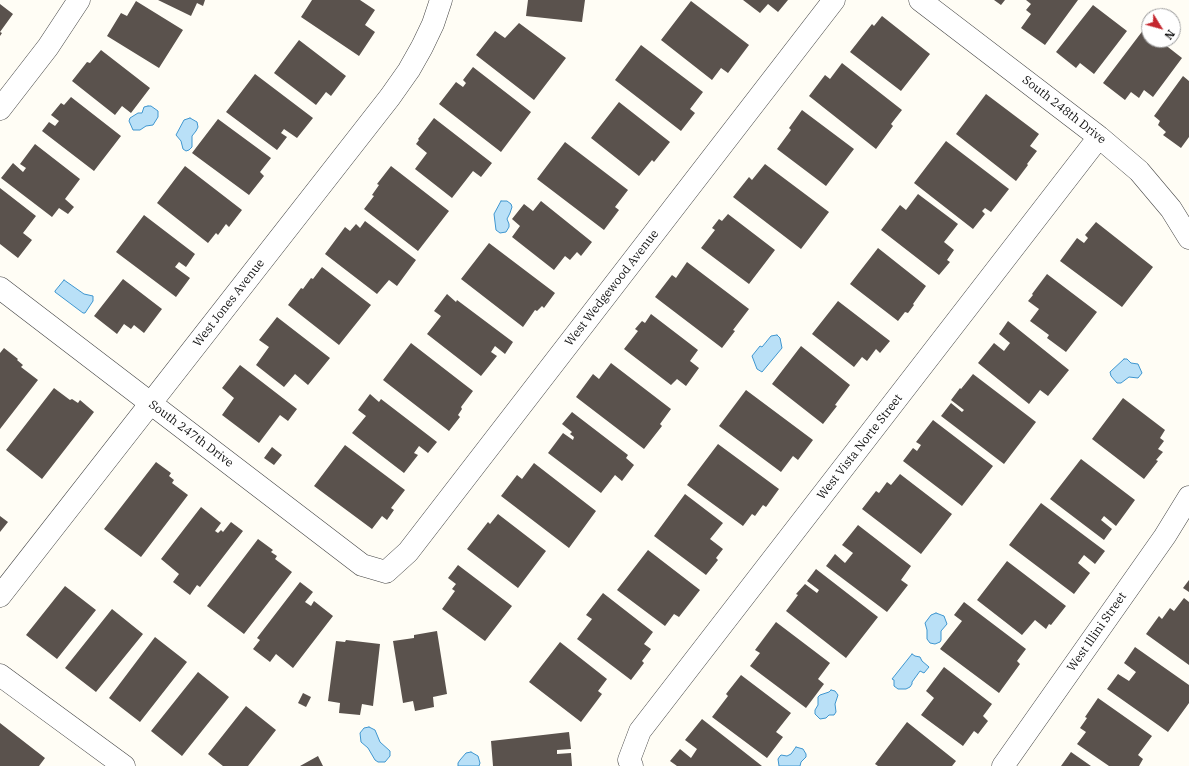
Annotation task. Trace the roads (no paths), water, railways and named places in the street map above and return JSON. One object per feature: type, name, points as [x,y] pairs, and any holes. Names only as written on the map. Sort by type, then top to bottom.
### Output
[{"type":"street","points":[[0,109],[48,47],[79,0]]},
{"type":"street","name":"West Jones Avenue","points":[[0,596],[390,97],[409,70],[422,47],[433,24],[441,0]]},
{"type":"street","name":"West Wedgewood Avenue","points":[[386,572],[408,552],[834,0]]},
{"type":"street","name":"South 248th Drive","points":[[920,0],[1099,137],[1139,171],[1156,189],[1171,209],[1189,238]]},
{"type":"street","name":"West Vista Norte Street","points":[[631,763],[640,731],[1099,137]]},
{"type":"street","name":"South 247th Drive","points":[[0,288],[362,564],[386,572]]},
{"type":"street","name":"West Illini Street","points":[[1003,766],[1165,536],[1189,497]]},
{"type":"street","points":[[0,675],[124,766]]},
{"type":"water","points":[[151,106],[158,111],[158,117],[153,125],[146,126],[140,130],[133,130],[129,121],[130,118],[138,113],[142,113],[144,107]]},
{"type":"water","points":[[190,118],[197,122],[198,127],[192,136],[192,147],[186,151],[183,149],[181,141],[176,135],[184,120]]},
{"type":"water","points":[[501,201],[507,201],[512,207],[507,219],[509,227],[506,232],[500,233],[496,230],[494,214]]},
{"type":"water","points":[[64,280],[84,294],[93,296],[93,301],[85,313],[55,292]]},
{"type":"water","points":[[777,335],[780,338],[782,348],[762,372],[757,369],[752,356],[771,336]]},
{"type":"water","points":[[1124,359],[1127,359],[1131,363],[1138,364],[1142,373],[1138,378],[1129,377],[1121,383],[1117,383],[1111,376],[1110,372]]},
{"type":"water","points":[[936,613],[944,616],[947,624],[941,631],[940,642],[935,644],[930,643],[927,639],[925,623],[931,615]]},
{"type":"water","points":[[912,654],[920,657],[929,667],[924,673],[920,671],[910,687],[906,689],[898,689],[894,686],[894,680],[892,679]]},
{"type":"water","points":[[831,690],[835,691],[838,695],[835,704],[836,712],[834,715],[829,715],[826,718],[820,719],[815,714],[815,710],[818,705],[818,697]]},
{"type":"water","points":[[369,727],[375,730],[380,742],[390,751],[390,756],[385,762],[378,762],[375,760],[368,748],[361,742],[360,733],[364,728]]},
{"type":"water","points":[[796,747],[803,749],[806,754],[806,757],[801,762],[800,766],[779,766],[778,759],[780,756],[787,756],[791,754]]},
{"type":"water","points":[[471,752],[478,756],[480,763],[479,766],[458,766],[458,763],[466,753]]}]
